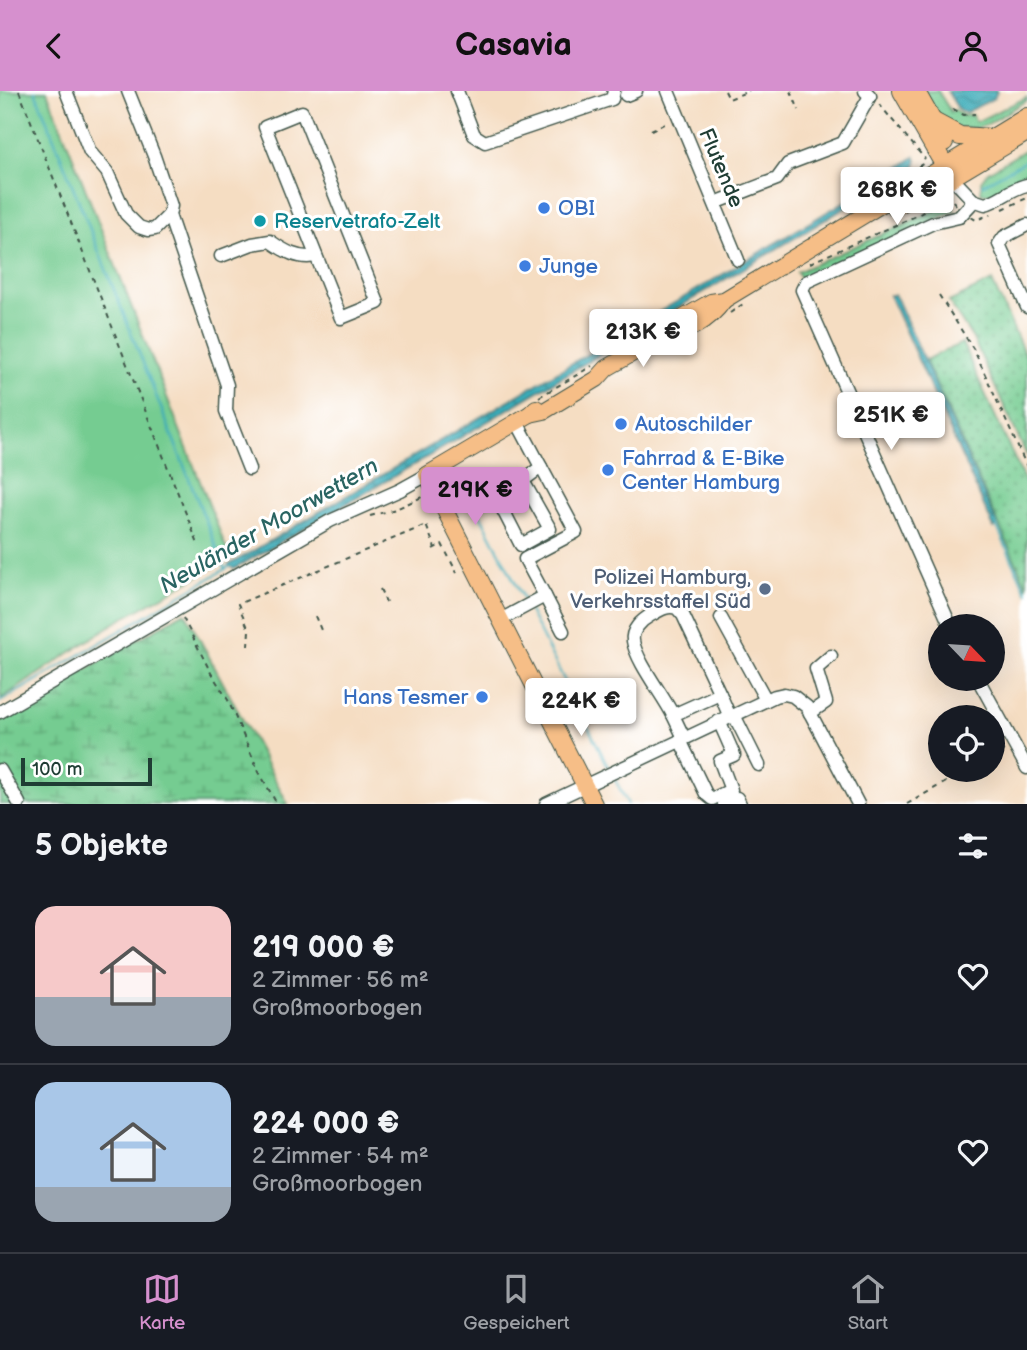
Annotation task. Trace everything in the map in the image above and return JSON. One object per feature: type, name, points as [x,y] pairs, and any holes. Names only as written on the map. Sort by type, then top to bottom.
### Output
[{"type":"highway","points":[[902,91],[952,175]]},
{"type":"highway","points":[[916,91],[934,122],[952,175]]},
{"type":"highway","points":[[934,122],[960,136],[992,138]]},
{"type":"main road","points":[[952,175],[992,138],[1027,116]]},
{"type":"main road","points":[[594,804],[427,475],[524,418],[540,404],[586,381],[597,379],[607,368],[661,337],[678,321],[711,302],[724,300],[807,251],[1027,133]]},
{"type":"main road","points":[[661,337],[684,332],[714,314],[724,300]]},
{"type":"street","points":[[66,91],[90,152],[107,172],[126,214],[139,227],[148,230],[155,229],[169,215]]},
{"type":"street","points":[[128,91],[166,188],[171,206],[169,215],[227,385],[226,411],[249,469]]},
{"type":"street","points":[[457,91],[474,135],[485,142],[612,99],[625,92]]},
{"type":"street","name":"Flutende","points":[[668,91],[738,260]]},
{"type":"street","points":[[715,203],[777,179],[788,164],[843,143],[868,94]]},
{"type":"street","points":[[302,112],[378,303],[341,318],[316,256],[265,127],[302,112]]},
{"type":"street","points":[[952,175],[974,201],[989,203],[1017,187],[1027,185]]},
{"type":"street","points":[[945,614],[802,290],[806,282],[910,233],[933,223],[960,217],[974,201]]},
{"type":"street","points":[[1027,225],[1004,237],[999,244],[1027,307]]},
{"type":"street","points":[[221,256],[252,244],[270,241],[286,253],[311,258],[316,256]]},
{"type":"street","points":[[524,418],[541,467],[576,531],[525,559],[540,599],[563,631]]},
{"type":"street","points":[[523,481],[550,529],[520,544],[499,502],[500,497],[541,467]]},
{"type":"street","points":[[0,712],[330,521],[427,475]]},
{"type":"street","points":[[502,619],[540,599]]},
{"type":"street","points":[[663,608],[677,608],[683,615],[720,694],[728,718],[734,755],[720,761],[731,790],[712,799],[706,795],[673,715],[638,655],[633,641],[634,633],[644,618],[663,608]]},
{"type":"street","points":[[721,618],[766,700]]},
{"type":"street","points":[[810,713],[826,702],[816,669],[831,656]]},
{"type":"street","points":[[984,691],[1027,768]]},
{"type":"street","points":[[673,715],[720,694]]},
{"type":"street","points":[[547,804],[780,695],[790,695],[802,702],[810,713],[858,804]]},
{"type":"street","points":[[728,718],[759,765]]},
{"type":"street","points":[[0,770],[19,803]]},
{"type":"street","points":[[724,804],[737,798],[740,804]]},
{"type":"path","points":[[19,91],[198,544]]},
{"type":"path","points":[[725,91],[729,99],[749,91]]},
{"type":"path","points":[[791,91],[799,110]]},
{"type":"path","points":[[868,94],[908,137],[952,175],[950,197]]},
{"type":"path","points":[[953,109],[961,114],[975,114]]},
{"type":"path","points":[[651,130],[679,117]]},
{"type":"path","points":[[939,295],[974,350],[1027,467]]},
{"type":"path","points":[[248,646],[249,630],[238,604],[340,562],[363,549],[373,548],[426,525],[434,548],[442,544],[457,573]]},
{"type":"path","points":[[363,549],[365,554]]},
{"type":"path","points":[[380,589],[386,602]]},
{"type":"path","points":[[173,611],[187,622],[211,673],[228,700],[259,772],[277,804]]},
{"type":"path","points":[[315,616],[321,630]]},
{"type":"path","points":[[1005,749],[1013,744]]},
{"type":"path","points":[[907,804],[945,782]]},
{"type":"green space","points":[[0,91],[47,91],[230,558],[113,624],[1,699]]},
{"type":"green space","points":[[921,91],[938,91],[951,112],[954,110],[963,116],[972,115],[976,122],[1027,97],[1027,100],[986,125],[977,128],[948,128]]},
{"type":"green space","points":[[1027,149],[1027,171],[992,194],[981,193],[981,181],[988,172]]},
{"type":"green space","points":[[949,202],[955,211],[801,280],[797,272],[923,216]]},
{"type":"green space","points":[[992,281],[1027,359],[1027,456],[973,339],[949,302]]},
{"type":"green space","points":[[962,343],[1027,486],[1027,587],[925,360]]},
{"type":"green space","points":[[185,612],[288,804],[0,804],[0,720]]},
{"type":"water","points":[[947,91],[997,92],[994,98],[965,113],[959,110]]},
{"type":"water","points":[[915,157],[915,166],[453,442],[234,569],[229,565],[705,285]]},
{"type":"water","points":[[889,295],[894,295],[897,299],[997,524],[994,528]]},
{"type":"waterway","points":[[35,91],[225,569]]},
{"type":"waterway","name":"Neuländer Moorwettern","points":[[982,185],[1027,160]]},
{"type":"waterway","points":[[461,477],[525,602]]},
{"type":"waterway","points":[[995,522],[1027,593]]},
{"type":"waterway","name":"Neuländer Moorwettern","points":[[0,702],[232,565]]},
{"type":"waterway","points":[[529,611],[610,770]]},
{"type":"waterway","points":[[613,776],[628,804]]},
{"type":"place","name":"OBI","points":[[544,208]]},
{"type":"place","name":"Reservetrafo-Zelt","points":[[260,221]]},
{"type":"place","name":"Junge","points":[[525,266]]},
{"type":"place","name":"Autoschilder","points":[[621,424]]},
{"type":"place","name":"Fahrrad & E-Bike Center Hamburg","points":[[608,470]]},
{"type":"place","name":"Polizei Hamburg, Verkehrsstaffel Süd","points":[[765,589]]},
{"type":"place","name":"Hans Tesmer","points":[[482,697]]}]
